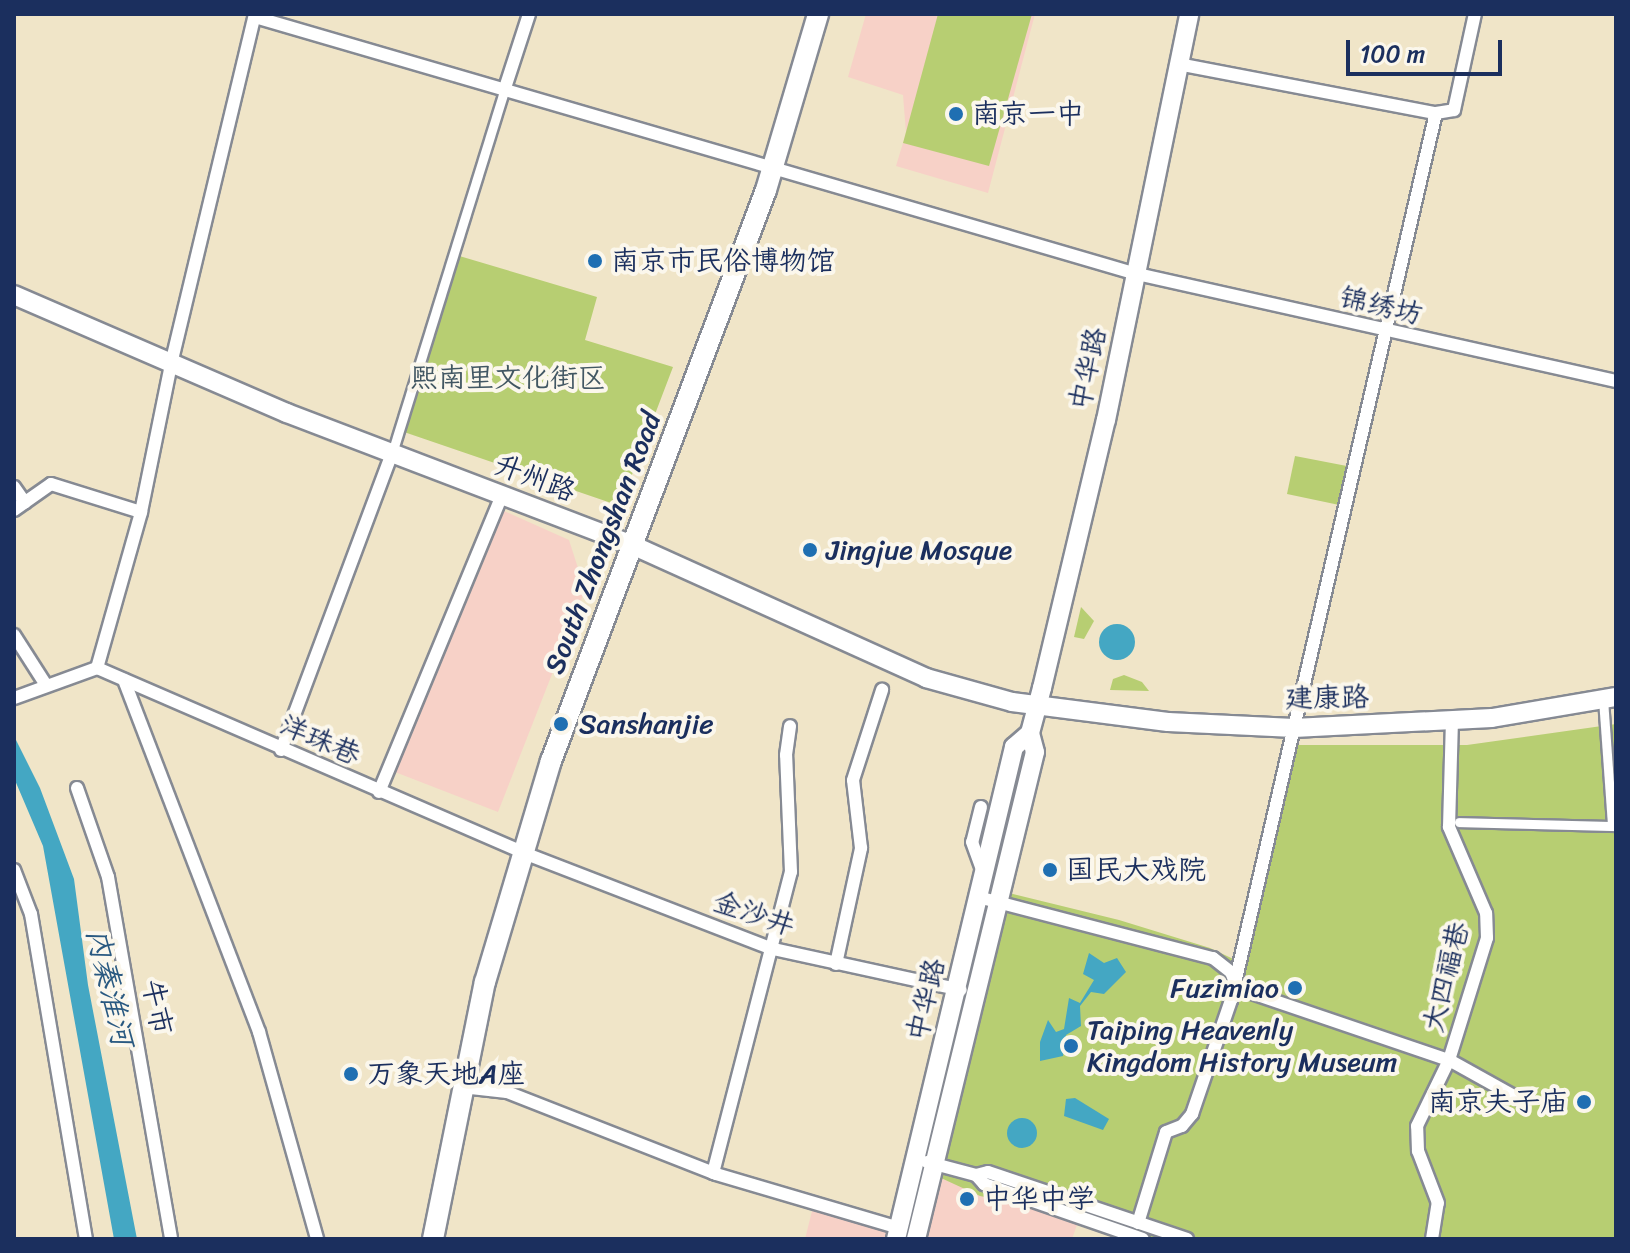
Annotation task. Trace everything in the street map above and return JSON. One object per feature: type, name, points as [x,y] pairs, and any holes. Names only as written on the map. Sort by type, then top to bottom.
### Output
[{"type":"main road","name":"South Zhongshan Road","points":[[433,1239],[485,982],[551,761],[773,167],[818,14]]},
{"type":"main road","name":"中华路","points":[[916,1239],[1035,752],[1030,733],[1137,274],[1189,14]]},
{"type":"main road","name":"升州路","points":[[14,295],[171,364],[632,545],[926,678],[1037,707]]},
{"type":"main road","name":"建康路","points":[[1037,707],[1168,722],[1294,728],[1452,722],[1611,700]]},
{"type":"main road","name":"中华路","points":[[898,1234],[1014,747],[1030,733]]},
{"type":"street","points":[[281,750],[392,453],[529,14]]},
{"type":"street","points":[[1178,64],[1436,113],[1454,110],[1475,14]]},
{"type":"street","points":[[20,696],[97,668],[141,512],[171,364],[255,16]]},
{"type":"street","name":"锦绣坊","points":[[255,16],[1137,274],[1388,333],[1616,381]]},
{"type":"street","points":[[1138,1223],[1166,1132],[1182,1126],[1205,1083],[1234,984],[1388,333],[1436,113]]},
{"type":"street","points":[[14,487],[20,506],[51,484],[141,512]]},
{"type":"street","points":[[379,792],[502,495]]},
{"type":"street","points":[[14,635],[46,685]]},
{"type":"street","name":"洋珠巷","points":[[97,668],[524,853]]},
{"type":"street","points":[[124,680],[259,1032],[317,1239]]},
{"type":"street","points":[[836,964],[861,848],[853,780],[882,690]]},
{"type":"street","points":[[1459,822],[1614,826],[1611,700]]},
{"type":"street","name":"大四福巷","points":[[1432,1239],[1438,1203],[1418,1151],[1417,1126],[1449,1060],[1483,951],[1487,923],[1449,827],[1452,722]]},
{"type":"street","points":[[713,1173],[791,872],[786,755],[790,726]]},
{"type":"street","name":"牛市","points":[[77,788],[108,877],[171,1239]]},
{"type":"street","points":[[981,807],[972,842],[983,876]]},
{"type":"street","name":"金沙井","points":[[524,853],[773,949],[976,994]]},
{"type":"street","points":[[14,870],[31,914],[86,1239]]},
{"type":"street","points":[[978,897],[1213,958],[1231,972],[1234,984]]},
{"type":"street","points":[[1234,984],[1449,1060],[1519,1099]]},
{"type":"street","points":[[462,1087],[507,1092],[713,1173],[898,1234]]},
{"type":"street","points":[[916,1159],[976,1175],[988,1172],[1175,1237]]},
{"type":"street","points":[[976,1175],[984,1184],[1143,1239]]},
{"type":"shaded area","name":"南京一中","points":[[866,14],[1035,14],[988,193],[896,166],[906,133],[903,95],[848,77]]},
{"type":"shaded area","points":[[504,511],[569,540],[585,590],[498,812],[395,772]]},
{"type":"shaded area","name":"中华中学","points":[[933,1176],[1078,1222],[1072,1239],[919,1239]]},
{"type":"shaded area","points":[[814,1203],[899,1228],[896,1239],[805,1239]]},
{"type":"green space","name":"南京一中","points":[[938,14],[1032,14],[989,166],[903,143]]},
{"type":"green space","name":"熙南里文化街区","points":[[456,255],[597,297],[585,340],[673,367],[620,506],[404,432]]},
{"type":"green space","points":[[1295,456],[1352,467],[1344,506],[1287,494]]},
{"type":"green space","points":[[1081,607],[1094,621],[1084,639],[1074,637]]},
{"type":"green space","points":[[1124,675],[1142,682],[1149,691],[1110,690],[1113,679]]},
{"type":"green space","name":"Fuzimiao","points":[[1616,724],[1616,1239],[1122,1239],[1042,1209],[980,1196],[941,1178],[936,1144],[1009,893],[1119,920],[1210,948],[1246,965],[1261,877],[1275,844],[1297,745],[1467,745]]},
{"type":"water","points":[[1117,624],[1130,629],[1135,642],[1130,655],[1117,660],[1104,655],[1099,642],[1104,629]]},
{"type":"water","points":[[14,736],[40,788],[74,879],[88,985],[137,1239],[114,1239],[43,846],[14,778]]},
{"type":"water","points":[[1089,953],[1104,963],[1117,958],[1126,972],[1104,994],[1091,992],[1080,1006],[1081,1026],[1066,1035],[1063,1056],[1040,1061],[1040,1042],[1048,1020],[1056,1032],[1064,1029],[1069,998],[1080,1003],[1094,980],[1083,974]]},
{"type":"water","points":[[1075,1098],[1109,1119],[1103,1130],[1064,1116],[1066,1099]]},
{"type":"water","points":[[1022,1118],[1033,1122],[1037,1133],[1033,1144],[1022,1148],[1011,1144],[1007,1133],[1011,1122]]},
{"type":"place","name":"南京一中","points":[[956,114]]},
{"type":"place","name":"南京市民俗博物馆","points":[[595,261]]},
{"type":"place","name":"Jingjue Mosque","points":[[810,550]]},
{"type":"place","name":"Sanshanjie","points":[[561,724]]},
{"type":"place","name":"国民大戏院","points":[[1050,870]]},
{"type":"place","name":"Fuzimiao","points":[[1295,988]]},
{"type":"place","name":"Taiping Heavenly Kingdom History Museum","points":[[1071,1046]]},
{"type":"place","name":"万象天地A座","points":[[351,1074]]},
{"type":"place","name":"南京夫子庙","points":[[1584,1102]]},
{"type":"place","name":"中华中学","points":[[967,1199]]},
{"type":"water label","name":"内秦淮河","points":[[110,987]]}]
